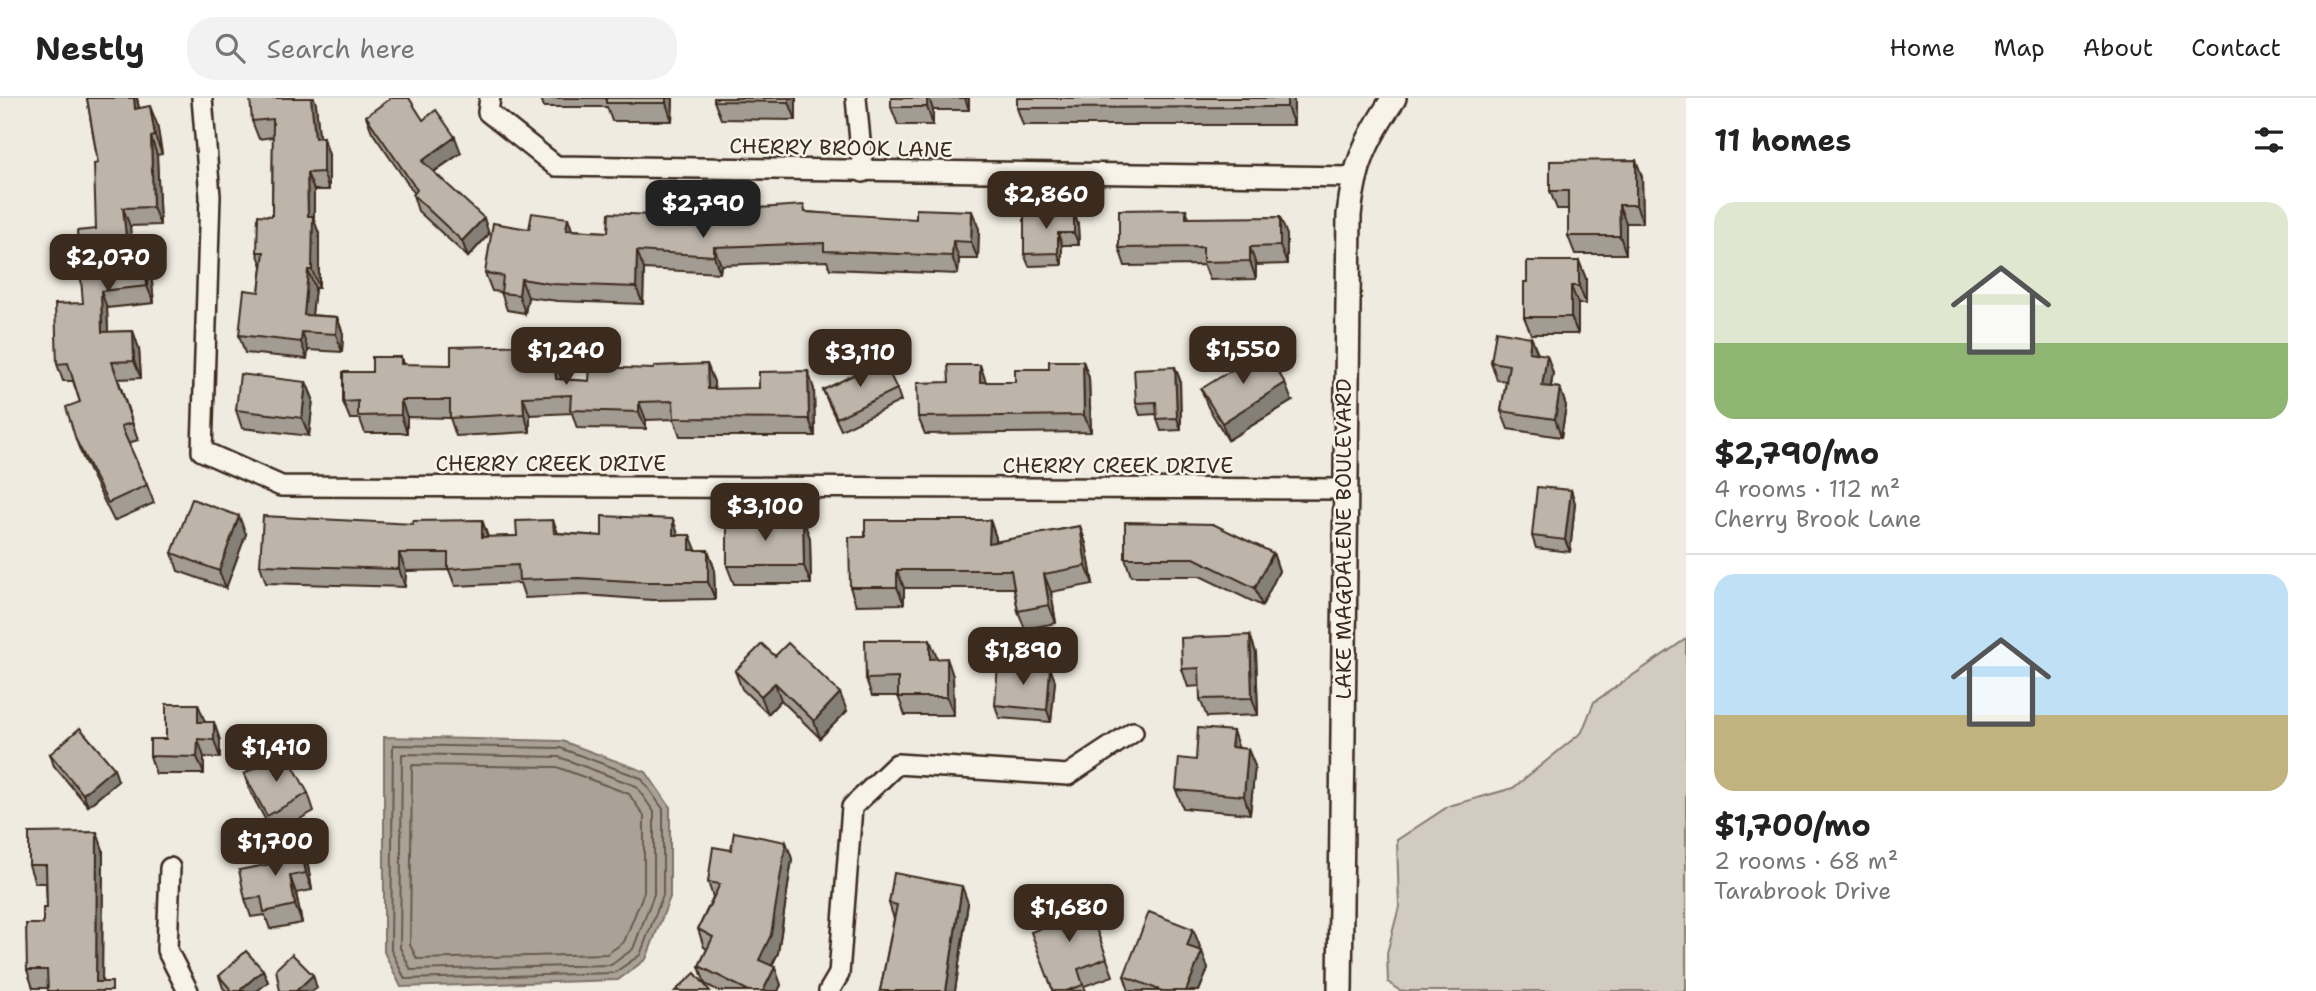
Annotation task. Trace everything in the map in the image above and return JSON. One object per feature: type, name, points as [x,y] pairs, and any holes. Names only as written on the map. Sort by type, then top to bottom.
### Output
[{"type":"street","name":"CHERRY CREEK DRIVE","points":[[202,98],[210,196],[202,451],[281,486],[1345,489]]},
{"type":"street","name":"CHERRY BROOK LANE","points":[[490,98],[488,112],[556,166],[1352,177]]},
{"type":"street","points":[[856,98],[863,172]]},
{"type":"street","name":"LAKE MAGDALENE BOULEVARD","points":[[1340,991],[1346,320],[1352,177],[1362,151],[1395,98]]},
{"type":"street","points":[[830,991],[839,974],[852,807],[897,765],[1068,775],[1133,732]]},
{"type":"street","points":[[170,868],[167,950],[188,991]]},
{"type":"shaded area","points":[[1686,639],[1686,991],[1400,991],[1388,982],[1387,953],[1399,907],[1397,840],[1449,806],[1513,788],[1582,732],[1594,702]]},
{"type":"water","points":[[384,737],[562,741],[646,772],[670,807],[670,897],[646,959],[618,980],[401,987],[384,952]]},
{"type":"building","points":[[87,98],[134,98],[135,109],[150,106],[155,136],[151,137],[153,207],[123,208],[128,256],[145,254],[147,286],[101,291],[102,332],[133,331],[134,361],[112,362],[132,423],[121,426],[147,485],[108,503],[76,440],[66,407],[80,402],[68,363],[57,364],[55,304],[83,303],[77,231],[96,229],[94,164],[98,163]]},
{"type":"building","points":[[250,98],[311,98],[315,138],[323,137],[323,172],[307,173],[308,216],[313,216],[312,270],[308,270],[304,315],[337,317],[336,334],[302,332],[301,342],[239,335],[244,290],[259,292],[264,252],[257,252],[258,215],[272,216],[273,119],[252,121]]},
{"type":"building","points":[[391,98],[409,98],[423,120],[436,110],[455,137],[422,161],[484,218],[462,241],[413,195],[417,190],[366,116]]},
{"type":"building","points":[[606,98],[666,98],[666,103],[606,103]]},
{"type":"building","points":[[714,98],[789,98],[789,102],[714,101]]},
{"type":"building","points":[[891,98],[927,98],[927,107],[891,107]]},
{"type":"building","points":[[1017,98],[1287,98],[1287,107],[1017,108]]},
{"type":"building","points":[[1636,160],[1636,205],[1619,205],[1620,236],[1568,236],[1568,191],[1550,191],[1550,161]]},
{"type":"building","points":[[804,205],[805,212],[916,219],[916,209],[972,211],[971,242],[953,241],[952,256],[824,251],[824,243],[714,247],[714,256],[637,251],[636,287],[552,284],[521,279],[519,295],[501,293],[503,276],[485,273],[493,223],[529,229],[532,213],[568,218],[566,230],[608,232],[609,213],[651,215],[651,206],[727,210]]},
{"type":"building","points":[[1186,209],[1186,218],[1280,217],[1280,246],[1250,247],[1250,261],[1203,262],[1203,247],[1119,248],[1119,210]]},
{"type":"building","points":[[1074,212],[1074,233],[1058,233],[1058,253],[1024,254],[1024,213]]},
{"type":"building","points":[[1527,261],[1579,261],[1579,286],[1571,286],[1571,317],[1524,317]]},
{"type":"building","points":[[1496,331],[1531,337],[1529,352],[1547,355],[1542,386],[1560,388],[1555,419],[1501,411],[1509,365],[1491,362]]},
{"type":"building","points":[[538,345],[538,362],[555,362],[556,379],[589,381],[590,367],[654,369],[654,366],[707,364],[708,389],[759,388],[759,372],[808,371],[809,419],[674,418],[673,401],[639,402],[639,412],[570,410],[571,395],[523,397],[524,414],[450,418],[450,400],[401,400],[401,415],[358,416],[358,401],[343,402],[343,372],[372,372],[372,357],[401,357],[401,364],[451,365],[451,347]]},
{"type":"building","points":[[1264,350],[1285,383],[1222,423],[1201,389]]},
{"type":"building","points":[[883,360],[897,389],[837,418],[823,390]]},
{"type":"building","points":[[1049,361],[1083,361],[1084,415],[918,417],[917,383],[949,382],[948,365],[980,365],[980,382],[1015,382],[1015,369],[1049,369]]},
{"type":"building","points":[[1175,367],[1177,418],[1157,419],[1156,402],[1136,403],[1134,369]]},
{"type":"building","points":[[240,374],[306,382],[302,418],[236,410]]},
{"type":"building","points":[[1537,487],[1571,490],[1565,540],[1532,536]]},
{"type":"building","points":[[192,499],[239,516],[219,571],[172,553]]},
{"type":"building","points":[[263,516],[413,524],[413,521],[482,520],[482,537],[517,536],[516,521],[553,520],[554,533],[602,536],[602,516],[673,519],[673,535],[690,535],[690,550],[708,550],[708,582],[578,578],[519,580],[518,565],[448,569],[448,553],[399,553],[399,569],[260,565]]},
{"type":"building","points":[[803,520],[804,566],[727,566],[727,521]]},
{"type":"building","points":[[865,520],[990,520],[989,543],[1080,526],[1086,566],[1044,574],[1049,605],[1018,611],[1011,570],[897,570],[897,587],[850,587],[849,537],[865,537]]},
{"type":"building","points":[[1125,522],[1213,524],[1273,553],[1255,588],[1194,558],[1125,558]]},
{"type":"building","points":[[1250,635],[1252,698],[1200,699],[1199,668],[1182,669],[1181,638]]},
{"type":"building","points":[[865,640],[930,640],[930,659],[947,658],[947,697],[898,697],[898,678],[866,679]]},
{"type":"building","points":[[788,643],[840,693],[814,721],[775,683],[761,696],[735,671],[762,644],[775,656]]},
{"type":"building","points":[[998,664],[1050,668],[1047,710],[995,705]]},
{"type":"building","points":[[166,704],[198,704],[198,722],[214,722],[214,740],[198,739],[197,757],[150,756],[150,739],[166,739]]},
{"type":"building","points":[[80,728],[114,768],[83,794],[50,754]]},
{"type":"building","points":[[1198,728],[1233,731],[1231,747],[1248,749],[1244,796],[1176,790],[1179,758],[1196,760]]},
{"type":"building","points":[[285,751],[308,793],[267,816],[244,774]]},
{"type":"building","points":[[97,832],[96,982],[112,982],[112,991],[48,991],[47,970],[27,970],[26,924],[43,924],[43,908],[47,908],[46,865],[29,865],[29,833]]},
{"type":"building","points":[[734,832],[786,842],[771,935],[759,960],[775,967],[763,991],[749,991],[699,966],[713,937],[698,929],[720,884],[708,882],[713,847],[731,850]]},
{"type":"building","points":[[300,843],[306,873],[290,876],[295,905],[264,912],[261,897],[245,899],[239,870],[271,864],[268,849]]},
{"type":"building","points":[[894,873],[962,886],[946,991],[880,991],[897,905],[889,903]]},
{"type":"building","points":[[1083,894],[1107,958],[1078,969],[1083,985],[1066,991],[1053,991],[1031,932],[1060,921],[1054,905]]},
{"type":"building","points":[[1149,912],[1193,929],[1187,946],[1202,951],[1186,991],[1162,991],[1124,976]]},
{"type":"building","points":[[246,951],[263,970],[239,991],[232,991],[219,976]]},
{"type":"building","points":[[292,954],[313,975],[296,991],[280,991],[276,969]]},
{"type":"building","points":[[695,973],[710,991],[675,991]]}]
